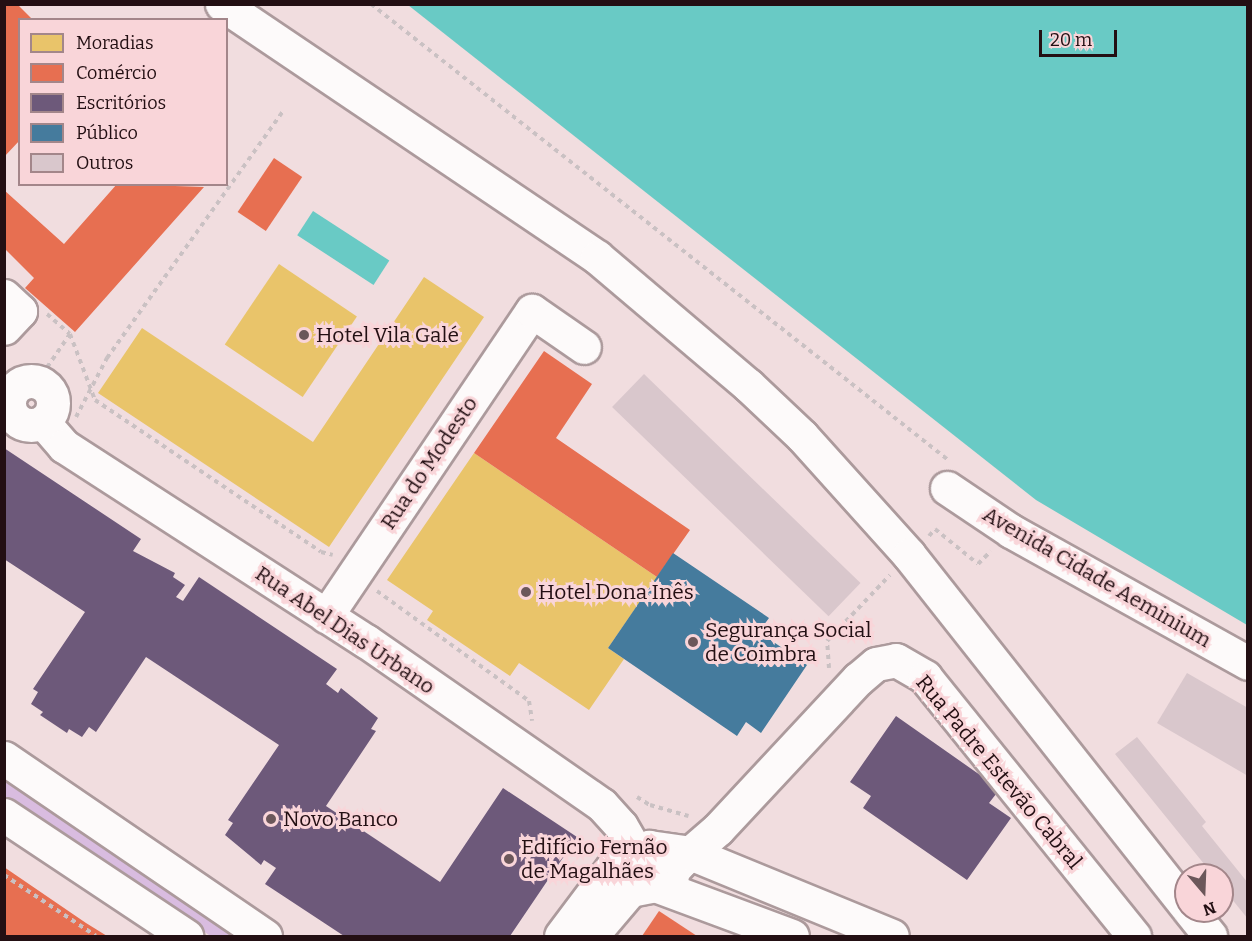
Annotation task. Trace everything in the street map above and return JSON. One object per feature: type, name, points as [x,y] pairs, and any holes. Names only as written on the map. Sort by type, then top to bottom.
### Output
[{"type":"main road","points":[[222,4],[597,257],[757,393],[802,436],[909,555],[1174,891]]},
{"type":"main road","points":[[4,296],[20,311],[4,328]]},
{"type":"main road","name":"Rua do Modesto","points":[[326,616],[532,311],[584,347]]},
{"type":"main road","points":[[37,382],[16,387],[8,407],[22,424],[54,434]]},
{"type":"main road","name":"Rua Abel Dias Urbano","points":[[54,434],[602,804],[636,850]]},
{"type":"main road","name":"Avenida Cidade Aeminium","points":[[952,477],[1011,531],[1248,663]]},
{"type":"main road","name":"Rua Padre Estevão Cabral","points":[[655,888],[718,829],[858,680],[876,664],[896,660],[924,677],[1134,936]]},
{"type":"main road","points":[[4,758],[265,936]]},
{"type":"main road","points":[[4,815],[186,936]]},
{"type":"main road","points":[[561,936],[612,868],[636,850],[649,846],[690,853],[892,936]]},
{"type":"main road","points":[[636,850],[642,873],[655,888],[792,936]]},
{"type":"main road","points":[[591,936],[621,898],[655,888]]},
{"type":"main road","points":[[1200,923],[1210,936]]},
{"type":"path","points":[[371,4],[952,477]]},
{"type":"path","points":[[54,434],[90,387],[284,111]]},
{"type":"path","points":[[38,306],[70,334],[95,400],[321,552],[362,563],[378,592],[529,701],[532,725]]},
{"type":"path","points":[[37,382],[70,334]]},
{"type":"path","points":[[630,792],[650,806],[695,819]]},
{"type":"path","points":[[4,875],[96,936]]},
{"type":"shaded area","points":[[4,781],[234,936],[211,936],[4,797]]},
{"type":"water","points":[[408,5],[1247,5],[1247,625],[1036,500]]},
{"type":"water","points":[[313,211],[389,261],[374,285],[297,235]]},
{"type":"building: Moradias","points":[[279,264],[357,317],[303,397],[225,344]]},
{"type":"building: Moradias","points":[[424,277],[484,317],[329,547],[98,393],[142,328],[313,442]]},
{"type":"building: Moradias","name":"Hotel Dona Inês","points":[[474,453],[657,577],[608,648],[624,659],[589,710],[519,663],[510,676],[427,620],[433,611],[387,580]]},
{"type":"building: Comércio","points":[[4,4],[17,4],[31,18],[18,18],[18,142],[4,157]]},
{"type":"building: Comércio","points":[[274,158],[302,177],[266,231],[238,212]]},
{"type":"building: Comércio","points":[[115,186],[204,187],[75,332],[25,288],[34,278],[4,248],[4,190],[64,244]]},
{"type":"building: Comércio","points":[[544,351],[592,384],[556,438],[690,530],[657,577],[474,453]]},
{"type":"building: Comércio","points":[[4,867],[86,923],[107,936],[4,936]]},
{"type":"building: Comércio","points":[[659,911],[697,936],[642,936]]},
{"type":"building: Escritórios","points":[[4,448],[141,539],[133,551],[175,573],[173,577],[185,585],[176,597],[183,601],[199,577],[337,669],[326,684],[338,693],[341,688],[378,718],[371,729],[376,731],[326,806],[440,882],[503,788],[577,837],[510,936],[344,936],[265,884],[276,868],[264,860],[261,865],[225,835],[233,823],[228,820],[279,745],[146,657],[96,732],[89,727],[82,737],[69,729],[67,733],[40,715],[43,712],[31,704],[38,692],[33,689],[85,612],[4,559]]},
{"type":"building: Escritórios","points":[[896,716],[1000,789],[989,803],[1011,818],[967,880],[863,808],[871,796],[850,782]]},
{"type":"building: Público","name":"Segurança Social de Coimbra","points":[[673,553],[769,618],[759,632],[807,665],[761,733],[746,722],[737,736],[608,648]]},
{"type":"building: Outros","points":[[644,374],[861,583],[829,616],[612,407]]},
{"type":"building: Outros","points":[[1187,673],[1248,708],[1248,776],[1157,723]]},
{"type":"building: Outros","points":[[1137,737],[1206,822],[1202,826],[1232,863],[1203,863],[1115,754]]},
{"type":"building: Outros","points":[[1234,866],[1248,883],[1248,919],[1234,902]]},
{"type":"place","name":"Hotel Vila Galé","points":[[304,335]]},
{"type":"place","name":"Hotel Dona Inês","points":[[526,592]]},
{"type":"place","name":"Segurança Social de Coimbra","points":[[693,642]]},
{"type":"place","name":"Novo Banco","points":[[271,819]]},
{"type":"place","name":"Edifício Fernão de Magalhães","points":[[509,859]]}]
